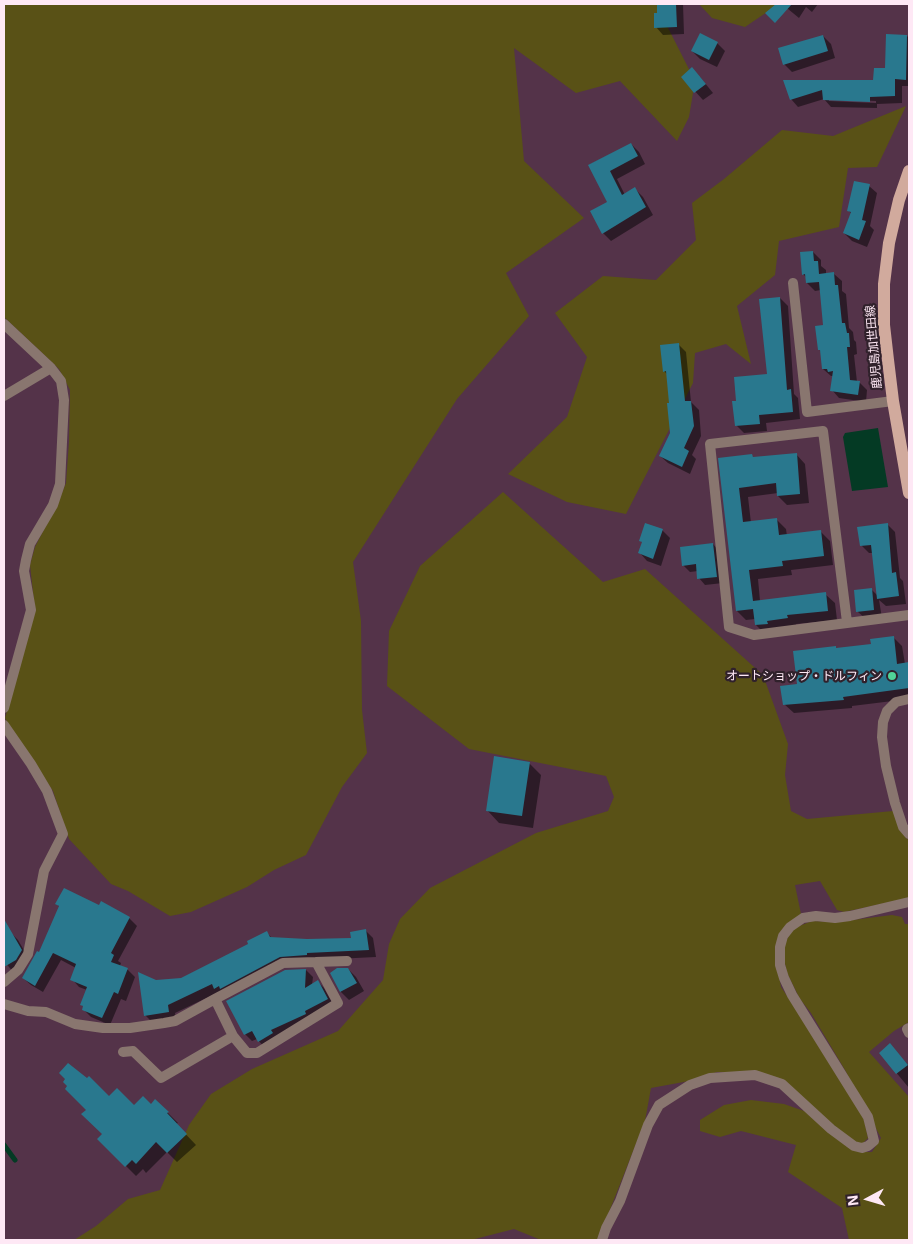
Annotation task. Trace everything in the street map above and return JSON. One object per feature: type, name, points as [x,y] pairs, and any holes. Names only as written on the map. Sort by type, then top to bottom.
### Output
[{"type":"main road","name":"鹿児島加世田線","points":[[909,171],[899,200],[889,243],[884,284],[884,325],[893,401],[909,493]]},
{"type":"street","points":[[793,284],[807,412],[893,401]]},
{"type":"street","points":[[4,324],[51,368],[61,381],[64,400],[60,484],[54,505],[30,544],[24,570],[31,610],[4,708]]},
{"type":"street","points":[[4,396],[51,368]]},
{"type":"street","points":[[846,622],[823,431],[710,444],[730,627],[754,635],[909,615]]},
{"type":"street","points":[[909,699],[896,702],[887,711],[883,722],[882,737],[886,766],[895,803],[903,827],[909,834]]},
{"type":"street","points":[[4,725],[47,791],[63,834],[44,872],[28,954],[18,970],[4,982]]},
{"type":"street","points":[[602,1240],[620,1201],[648,1125],[660,1105],[690,1085],[710,1078],[755,1075],[782,1084],[854,1146],[862,1148],[874,1141],[868,1117],[792,995],[780,965],[780,947],[790,927],[803,918],[816,916],[835,918],[909,902]]},
{"type":"street","points":[[4,1004],[28,1012],[46,1012],[74,1024],[103,1028],[130,1028],[175,1021],[283,963],[347,961]]},
{"type":"street","points":[[215,999],[233,1036],[248,1053],[257,1053],[338,1003],[316,962]]},
{"type":"street","points":[[909,1028],[906,1029],[909,1033]]},
{"type":"street","points":[[123,1052],[133,1051],[161,1078],[233,1036]]},
{"type":"shaded area","points":[[4,4],[658,4],[657,6],[695,81],[689,117],[677,141],[620,81],[576,93],[514,48],[524,161],[584,218],[506,273],[529,316],[457,399],[353,562],[361,621],[362,710],[367,753],[342,787],[306,855],[274,870],[247,887],[191,912],[170,916],[128,891],[111,884],[69,839],[53,791],[13,733],[5,718],[35,610],[30,565],[35,547],[66,483],[70,390],[59,369],[4,317]]},
{"type":"shaded area","points":[[699,4],[779,4],[745,27],[712,18]]},
{"type":"shaded area","points":[[906,106],[877,167],[848,168],[839,227],[779,241],[775,275],[737,306],[751,364],[726,344],[695,353],[693,383],[626,514],[567,502],[508,474],[567,417],[587,357],[555,313],[603,276],[656,280],[696,240],[692,203],[724,179],[782,130],[833,136]]},
{"type":"shaded area","points":[[878,428],[888,487],[852,491],[843,437],[845,433]]},
{"type":"shaded area","points":[[503,492],[603,582],[645,569],[763,675],[788,744],[785,775],[791,811],[807,819],[893,811],[906,838],[909,840],[909,898],[844,912],[837,910],[820,881],[795,885],[801,914],[782,930],[775,954],[781,987],[831,1061],[864,1119],[868,1138],[863,1143],[857,1143],[758,1072],[717,1072],[689,1081],[651,1088],[645,1121],[598,1240],[541,1240],[514,1229],[471,1240],[74,1240],[96,1226],[128,1199],[160,1190],[189,1125],[211,1094],[252,1069],[338,1031],[383,980],[389,944],[400,919],[430,888],[536,833],[608,811],[614,797],[606,776],[469,749],[387,686],[389,631],[420,566]]},
{"type":"shaded area","points":[[892,915],[902,917],[905,924],[909,924],[909,1022],[894,1031],[869,1052],[909,1097],[909,1240],[849,1240],[842,1208],[788,1172],[796,1145],[741,1131],[720,1137],[700,1131],[700,1120],[724,1105],[751,1100],[784,1104],[807,1112],[858,1152],[872,1152],[881,1138],[845,1070],[811,1013],[800,999],[787,973],[784,959],[785,942],[794,928],[812,921],[837,922]]},
{"type":"building","points":[[657,4],[676,4],[677,27],[654,28],[654,13],[657,13]]},
{"type":"building","points":[[776,4],[792,4],[775,23],[765,13]]},
{"type":"building","points":[[700,33],[718,42],[709,60],[691,51]]},
{"type":"building","points":[[886,34],[907,35],[906,80],[895,79],[895,96],[870,97],[870,102],[823,100],[822,90],[790,100],[783,80],[873,80],[874,68],[885,68]]},
{"type":"building","points":[[823,35],[828,51],[783,65],[778,48]]},
{"type":"building","points":[[692,67],[706,84],[694,93],[681,77]]},
{"type":"building","points":[[631,143],[638,156],[610,171],[622,195],[635,187],[646,207],[602,234],[590,211],[607,202],[588,165]]},
{"type":"building","points":[[854,181],[870,184],[862,220],[866,221],[859,240],[843,233],[851,212],[847,211]]},
{"type":"building","points":[[813,251],[814,261],[818,261],[819,274],[834,272],[835,285],[838,285],[842,323],[845,323],[847,333],[849,333],[850,347],[847,347],[850,380],[860,381],[858,395],[830,391],[833,371],[828,372],[827,369],[822,369],[815,326],[823,325],[819,282],[806,283],[805,274],[802,275],[800,252]]},
{"type":"building","points":[[780,297],[787,390],[791,389],[793,412],[759,415],[760,424],[735,426],[732,401],[736,401],[734,377],[767,374],[759,299]]},
{"type":"building","points":[[679,343],[685,401],[691,401],[694,426],[684,448],[689,451],[682,467],[659,456],[670,433],[666,371],[663,372],[660,345]]},
{"type":"building","points":[[797,453],[800,494],[777,496],[776,483],[739,488],[743,522],[777,518],[779,535],[821,530],[824,556],[782,561],[783,566],[749,570],[753,601],[826,592],[828,611],[787,615],[788,618],[767,621],[768,624],[755,625],[753,609],[736,611],[718,458],[752,454],[753,457]]},
{"type":"building","points":[[645,523],[663,529],[653,559],[638,553],[642,542],[639,541]]},
{"type":"building","points":[[888,523],[892,573],[896,572],[899,596],[877,599],[871,545],[860,546],[857,527]]},
{"type":"building","points":[[713,543],[717,577],[697,579],[696,564],[682,566],[680,547]]},
{"type":"building","points":[[872,588],[874,610],[856,612],[854,590]]},
{"type":"building","points":[[894,636],[897,664],[909,662],[909,688],[843,697],[844,700],[783,705],[780,686],[797,684],[793,651],[871,644],[870,639]]},
{"type":"building","points":[[494,756],[530,762],[522,816],[486,811]]},
{"type":"building","points":[[64,888],[99,905],[101,901],[130,917],[111,953],[114,955],[111,962],[128,968],[118,994],[114,992],[102,1018],[82,1010],[83,1006],[80,1005],[87,987],[70,980],[76,964],[53,953],[35,986],[22,978],[37,951],[39,952],[59,906],[55,904]]},
{"type":"building","points":[[4,919],[22,950],[16,960],[4,967]]},
{"type":"building","points":[[366,929],[369,950],[307,953],[307,955],[280,957],[220,989],[219,986],[214,989],[212,984],[168,1005],[169,1012],[144,1016],[138,972],[156,980],[181,978],[248,944],[247,941],[267,931],[270,937],[307,939],[351,938],[350,932]]},
{"type":"building","points":[[337,968],[348,968],[357,983],[340,992],[330,973]]},
{"type":"building","points":[[306,969],[305,988],[318,980],[328,999],[305,1011],[306,1014],[271,1030],[273,1033],[258,1042],[252,1031],[244,1035],[226,1001],[285,970]]},
{"type":"building","points":[[890,1043],[908,1065],[896,1074],[879,1053]]},
{"type":"building","points":[[68,1063],[87,1078],[89,1076],[109,1096],[117,1088],[134,1105],[143,1096],[151,1104],[155,1099],[169,1112],[167,1113],[187,1134],[167,1153],[156,1142],[136,1164],[132,1160],[125,1167],[97,1139],[102,1134],[81,1114],[86,1110],[65,1089],[67,1086],[63,1082],[65,1079],[59,1073]]},
{"type":"waterway","points":[[4,1145],[15,1160]]},
{"type":"place","name":"オートショップ・ドルフィン","points":[[892,676]]}]
